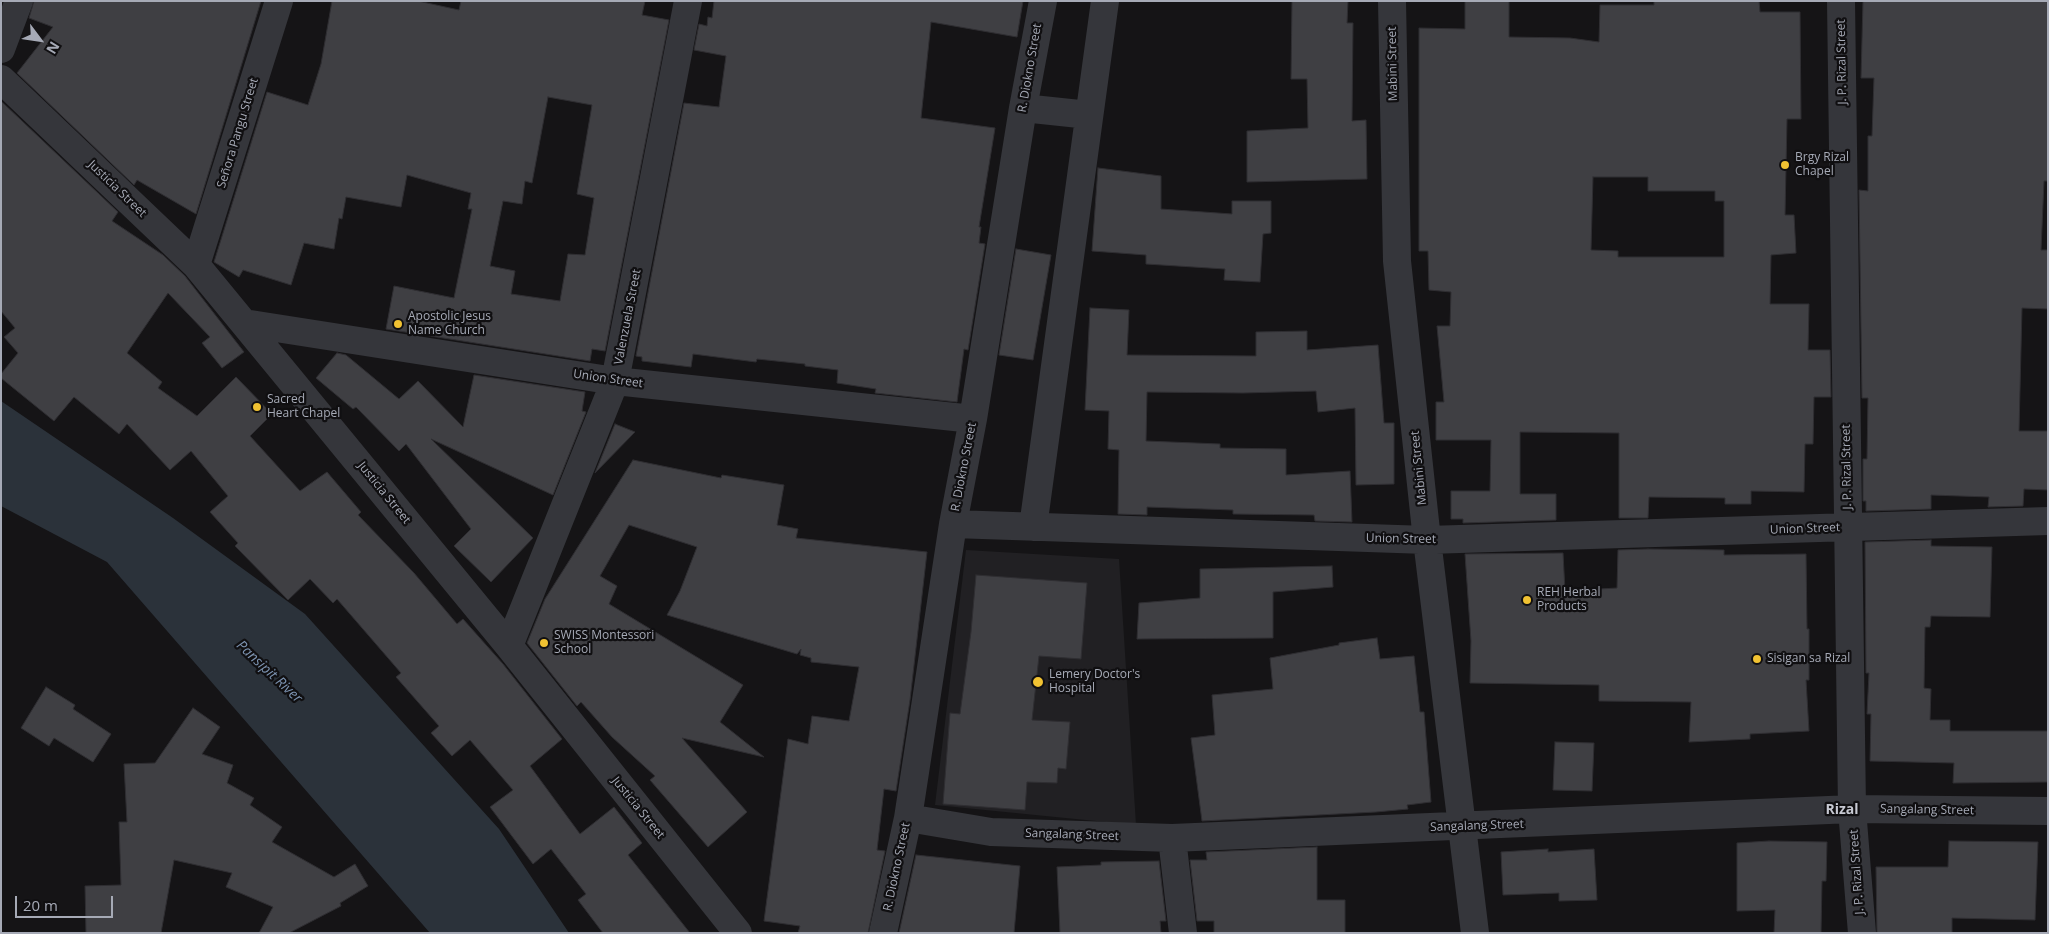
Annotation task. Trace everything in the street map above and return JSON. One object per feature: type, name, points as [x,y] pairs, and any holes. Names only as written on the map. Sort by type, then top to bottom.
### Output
[{"type":"street","points":[[1,49],[19,1]]},
{"type":"street","name":"Señora Pangu Street","points":[[196,265],[279,1]]},
{"type":"street","name":"Valenzuela Street","points":[[509,646],[615,381],[688,1]]},
{"type":"street","name":"R. Diokno Street","points":[[883,933],[908,818],[953,524],[973,419],[1023,108],[1043,1]]},
{"type":"street","points":[[1033,527],[1105,1]]},
{"type":"street","name":"Mabini Street","points":[[1392,1],[1397,261],[1427,540],[1475,933]]},
{"type":"street","name":"J. P. Rizal Street","points":[[1841,1],[1852,810],[1862,933]]},
{"type":"street","name":"Justicia Street","points":[[1,79],[196,265],[509,646],[738,933]]},
{"type":"street","points":[[1023,108],[1089,115]]},
{"type":"street","name":"Union Street","points":[[244,323],[615,381],[973,419]]},
{"type":"street","name":"Union Street","points":[[953,524],[1427,540],[2048,521]]},
{"type":"street","name":"Sangalang Street","points":[[908,818],[991,832],[1172,838],[1852,810],[2048,811]]},
{"type":"street","points":[[1172,838],[1183,933]]},
{"type":"shaded area","name":"Lemery Doctor's Hospital","points":[[966,550],[1119,559],[1136,825],[935,805]]},
{"type":"water","name":"Pansipit River","points":[[1,401],[173,518],[305,614],[499,829],[569,933],[430,933],[107,562],[1,506]]},
{"type":"building","points":[[34,1],[261,1],[196,214],[137,180],[134,185],[17,73],[53,27],[29,18]]},
{"type":"building","points":[[332,1],[418,1],[459,10],[461,1],[645,1],[642,15],[669,20],[605,351],[592,349],[590,361],[386,329],[394,286],[454,298],[472,209],[468,209],[471,193],[407,175],[401,207],[346,197],[342,219],[339,218],[334,249],[304,243],[291,285],[243,270],[239,277],[214,262],[267,92],[308,105],[321,64]],"holes":[[[548,97],[592,105],[577,194],[594,198],[585,255],[568,254],[560,301],[511,294],[515,271],[490,266],[503,201],[522,204],[525,181],[532,183]]]},
{"type":"building","points":[[714,1],[1023,1],[1017,37],[931,22],[921,118],[995,128],[979,227],[981,227],[979,243],[985,244],[968,350],[964,349],[957,402],[875,393],[876,389],[837,383],[838,370],[805,366],[805,364],[757,359],[756,362],[693,354],[691,367],[642,361],[642,357],[636,356],[684,103],[719,107],[726,56],[694,50],[699,24],[707,26],[708,17],[712,18]]},
{"type":"building","points":[[1292,1],[1348,1],[1347,23],[1353,23],[1352,121],[1366,120],[1367,179],[1247,182],[1247,131],[1308,128],[1307,79],[1291,79]]},
{"type":"building","points":[[1465,1],[1509,1],[1509,37],[1570,38],[1599,42],[1600,5],[1654,5],[1654,1],[1759,1],[1760,12],[1800,12],[1801,119],[1787,119],[1785,215],[1794,215],[1796,253],[1771,255],[1770,304],[1809,304],[1808,350],[1830,350],[1831,397],[1814,397],[1813,444],[1805,444],[1804,492],[1751,491],[1751,504],[1725,504],[1725,498],[1649,497],[1648,518],[1619,518],[1619,433],[1520,432],[1520,494],[1556,494],[1556,520],[1463,523],[1463,519],[1451,519],[1451,491],[1490,491],[1491,440],[1436,440],[1436,402],[1444,402],[1437,326],[1450,326],[1451,292],[1429,290],[1428,251],[1419,251],[1419,28],[1465,29]],"holes":[[[1593,177],[1648,177],[1648,191],[1715,191],[1715,201],[1724,201],[1724,257],[1618,257],[1618,251],[1591,250]]]},
{"type":"building","points":[[1863,1],[2048,1],[2048,181],[2044,181],[2041,250],[2048,250],[2048,309],[2022,308],[2019,431],[2048,431],[2048,490],[2024,489],[2023,506],[1988,507],[1989,497],[1931,495],[1931,509],[1866,511],[1866,501],[1863,501],[1863,459],[1867,459],[1868,398],[1862,398],[1859,190],[1868,191],[1868,136],[1872,136],[1874,78],[1861,78]]},
{"type":"building","points":[[1,101],[118,212],[112,221],[163,255],[185,276],[244,352],[222,368],[202,343],[210,337],[168,293],[127,353],[162,382],[158,388],[197,416],[236,377],[272,414],[250,436],[300,491],[327,472],[361,512],[358,515],[414,573],[457,624],[463,619],[503,664],[562,739],[530,766],[580,834],[614,807],[642,843],[628,855],[690,933],[603,933],[578,900],[586,894],[551,849],[533,864],[490,807],[513,790],[470,740],[452,756],[431,733],[439,726],[396,677],[401,673],[337,599],[333,603],[310,579],[288,600],[235,546],[238,543],[210,512],[228,496],[191,451],[170,470],[127,424],[119,434],[74,397],[54,421],[1,378],[1,374],[18,353],[4,337],[15,328],[1,311]]},
{"type":"building","points":[[1098,168],[1161,176],[1161,209],[1232,214],[1232,201],[1271,201],[1271,233],[1263,234],[1260,282],[1224,280],[1225,269],[1146,264],[1146,255],[1092,251]]},
{"type":"building","points":[[1016,249],[1051,255],[1033,360],[999,355]]},
{"type":"building","points":[[1090,308],[1129,310],[1127,355],[1256,356],[1256,332],[1307,331],[1307,350],[1378,345],[1384,423],[1394,423],[1394,484],[1356,485],[1355,408],[1318,412],[1316,391],[1243,393],[1147,392],[1146,441],[1220,444],[1220,448],[1286,449],[1286,475],[1350,471],[1352,522],[1315,521],[1314,515],[1233,514],[1233,510],[1147,507],[1147,515],[1118,514],[1119,450],[1108,449],[1109,411],[1085,410]]},
{"type":"building","points":[[337,353],[346,355],[399,399],[418,381],[463,427],[474,375],[585,392],[582,411],[586,412],[553,495],[431,439],[533,538],[491,582],[454,546],[471,529],[406,444],[399,451],[356,407],[353,409],[316,378]]},
{"type":"building","points":[[615,424],[635,432],[595,473]]},
{"type":"building","points":[[633,460],[721,478],[722,475],[784,485],[777,525],[798,529],[796,538],[927,552],[910,700],[896,791],[884,789],[877,850],[885,851],[868,933],[798,933],[800,926],[764,921],[788,739],[808,744],[812,716],[849,721],[859,667],[811,662],[811,658],[800,655],[801,649],[797,654],[667,615],[680,591],[697,547],[629,525],[600,576],[617,586],[609,604],[743,685],[720,722],[764,757],[682,738],[747,812],[708,847],[650,780],[655,776],[612,737],[581,702],[577,706],[527,643],[545,599]]},
{"type":"building","points":[[1931,540],[1931,546],[1992,547],[1990,617],[1931,616],[1930,627],[1925,627],[1924,688],[1931,689],[1930,720],[1950,720],[1950,731],[2048,731],[2048,782],[1953,783],[1954,763],[1870,761],[1871,714],[1867,714],[1869,673],[1866,673],[1865,542]]},
{"type":"building","points":[[1618,550],[1724,550],[1724,555],[1806,554],[1809,680],[1806,680],[1809,731],[1750,734],[1750,739],[1689,742],[1691,702],[1599,701],[1599,685],[1470,683],[1471,641],[1465,554],[1563,553],[1565,591],[1617,588]]},
{"type":"building","points":[[1332,566],[1333,587],[1273,592],[1273,638],[1137,639],[1139,603],[1200,598],[1200,569]]},
{"type":"building","points":[[976,575],[1087,583],[1081,659],[1039,656],[1032,720],[1070,722],[1066,769],[1058,768],[1057,783],[1027,782],[1025,810],[943,804],[950,713],[960,714],[971,632]]},
{"type":"building","points":[[1377,638],[1380,659],[1414,656],[1420,712],[1424,712],[1431,802],[1407,805],[1408,809],[1376,812],[1202,821],[1191,738],[1215,735],[1212,695],[1273,689],[1270,658],[1339,645],[1339,643]]},
{"type":"building","points":[[46,687],[75,705],[73,709],[111,734],[93,762],[54,738],[49,746],[21,728]]},
{"type":"building","points":[[193,708],[220,727],[202,754],[233,765],[227,783],[254,798],[250,805],[282,827],[272,842],[334,877],[355,864],[368,886],[340,903],[341,906],[289,933],[259,933],[273,907],[226,887],[232,873],[174,860],[161,933],[86,933],[85,886],[121,885],[119,822],[127,822],[124,764],[155,763]]},
{"type":"building","points":[[1555,742],[1594,743],[1592,791],[1553,790]]},
{"type":"building","points":[[1769,841],[1827,842],[1826,881],[1822,881],[1821,933],[1774,933],[1775,910],[1737,911],[1737,843]]},
{"type":"building","points":[[1949,841],[2038,842],[2035,920],[1952,918],[1952,933],[1877,933],[1876,867],[1948,867]]},
{"type":"building","points":[[1317,847],[1317,900],[1345,900],[1345,933],[1214,933],[1214,921],[1197,921],[1190,860],[1207,860],[1206,852]]},
{"type":"building","points":[[1548,849],[1548,852],[1594,849],[1597,900],[1559,901],[1559,893],[1503,895],[1501,852]]},
{"type":"building","points":[[916,855],[1020,866],[1014,933],[899,933]]},
{"type":"building","points":[[1159,861],[1166,921],[1160,921],[1161,933],[1060,933],[1057,867],[1101,865],[1101,862]]},
{"type":"place","name":"Brgy Rizal Chapel","points":[[1785,165]]},
{"type":"place","name":"Apostolic Jesus Name Church","points":[[398,324]]},
{"type":"place","name":"Sacred Heart Chapel","points":[[257,407]]},
{"type":"place","name":"REH Herbal Products","points":[[1527,600]]},
{"type":"place","name":"SWISS Montessori School","points":[[544,643]]},
{"type":"place","name":"Sisigan sa Rizal","points":[[1757,659]]},
{"type":"place","name":"Lemery Doctor's Hospital","points":[[1038,682]]},
{"type":"district","name":"Rizal","points":[[1842,810]]}]
